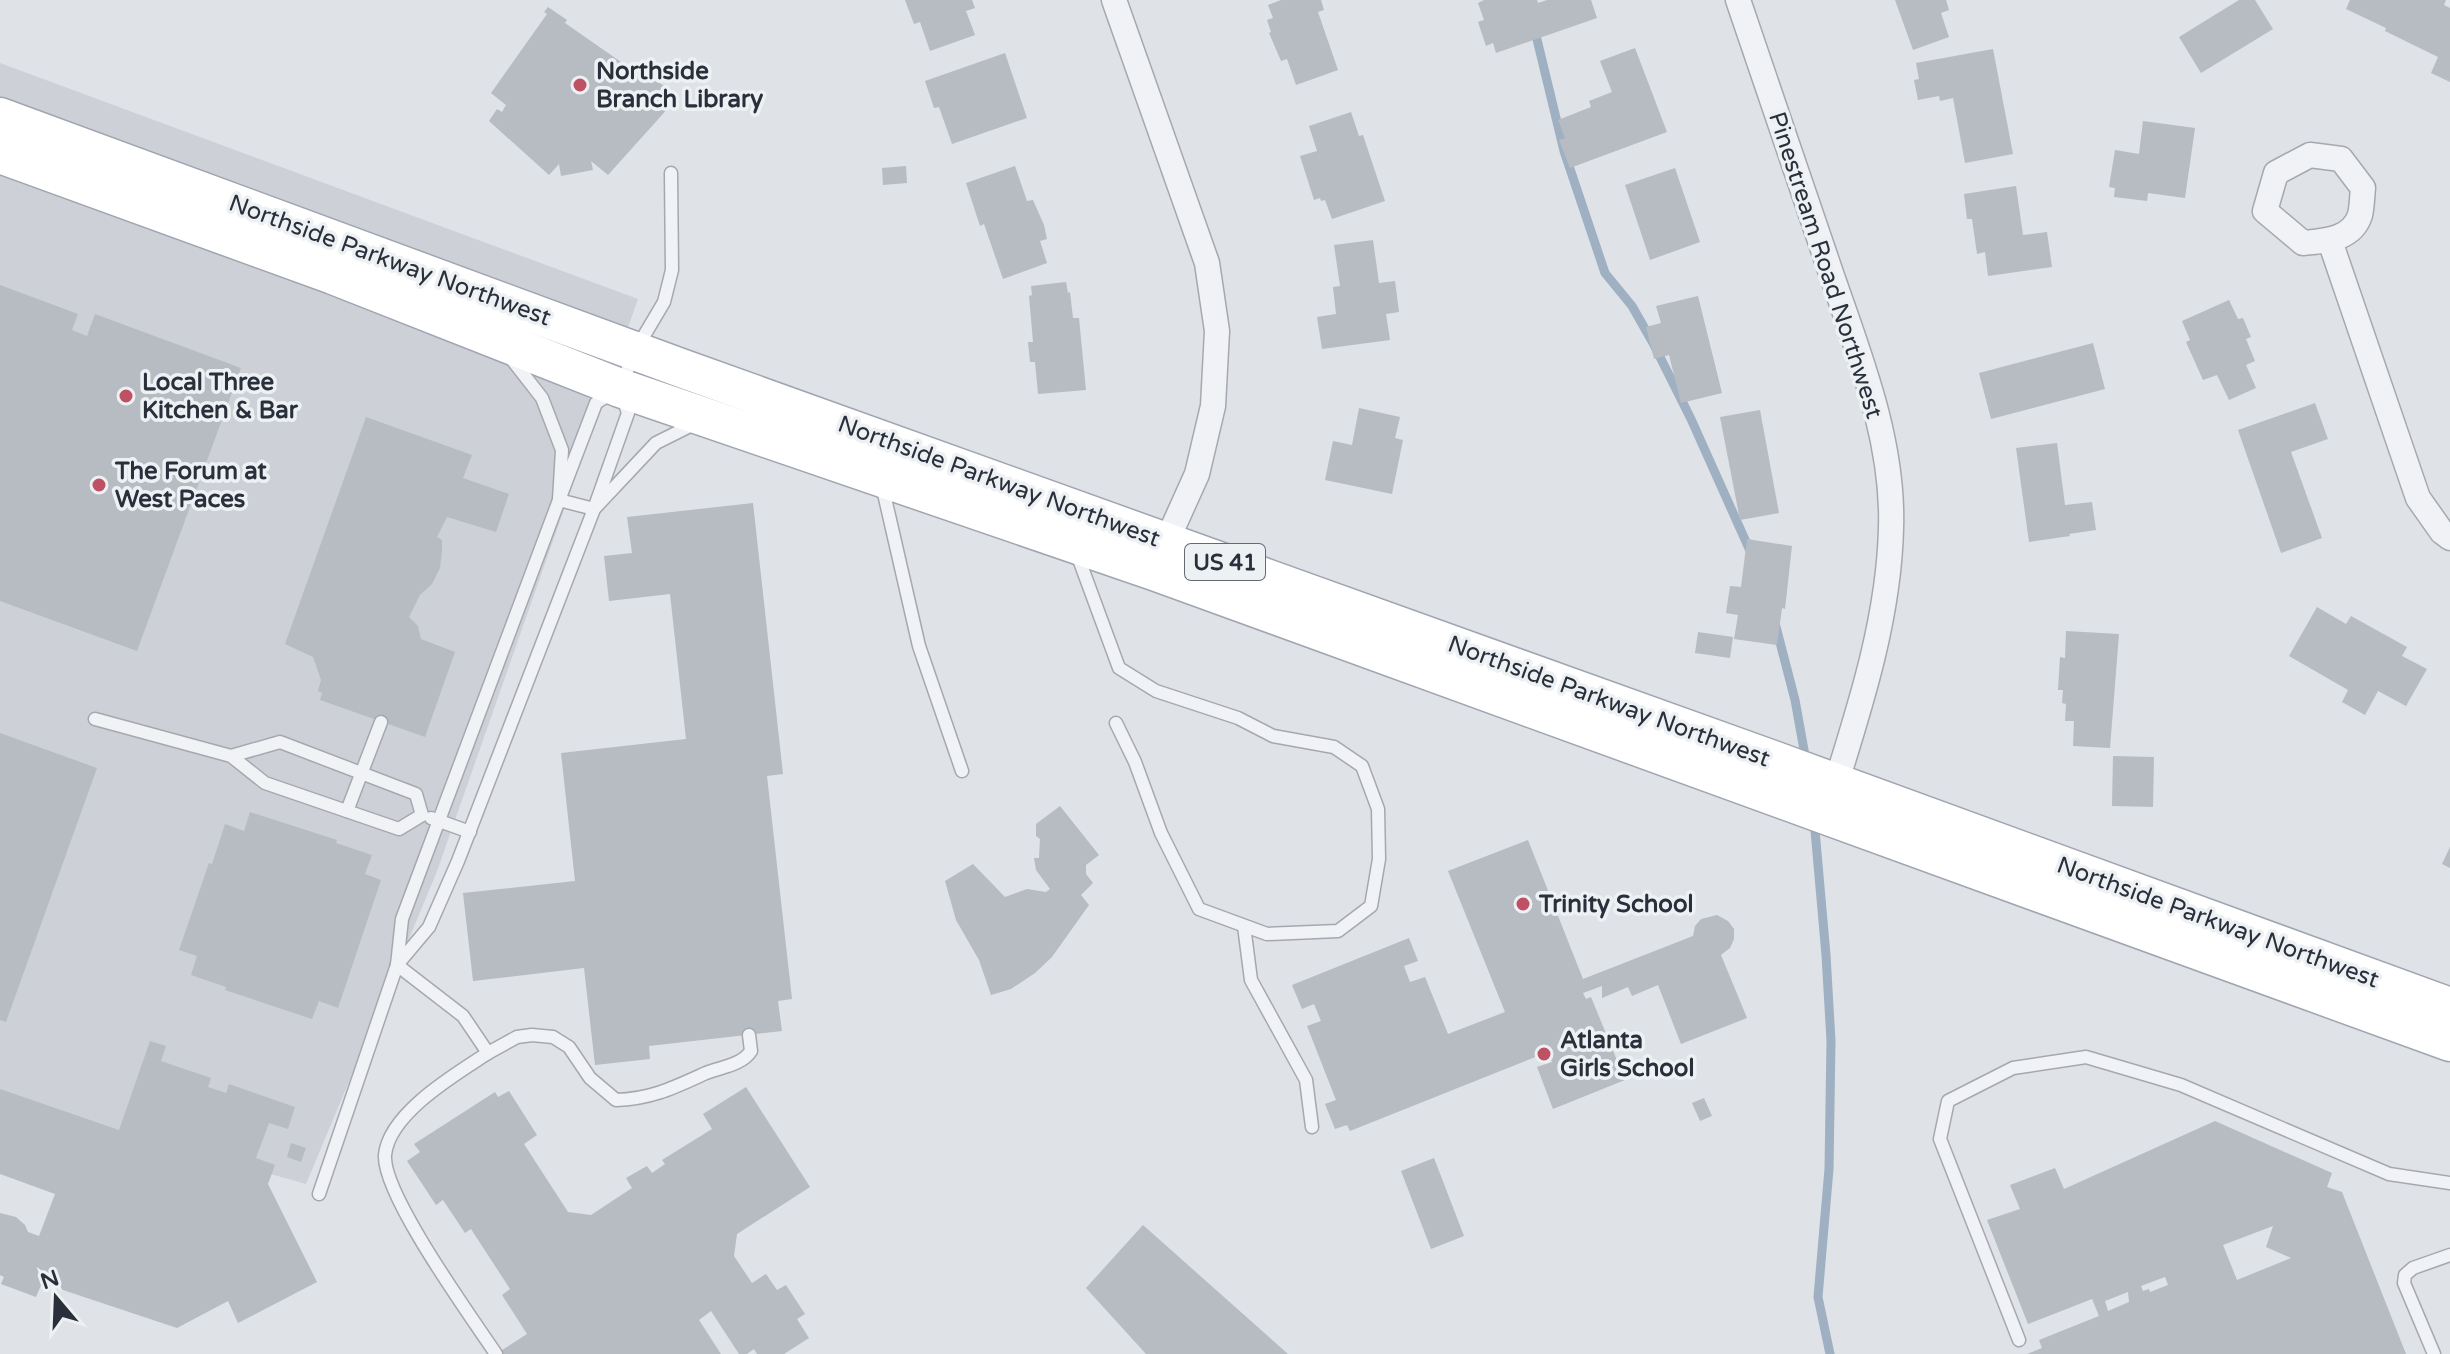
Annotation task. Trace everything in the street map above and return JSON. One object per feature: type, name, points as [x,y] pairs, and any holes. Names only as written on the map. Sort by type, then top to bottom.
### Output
[{"type":"main road","name":"Northside Parkway Northwest","points":[[0,117],[635,351],[1160,556],[1832,799],[2450,1007]]},
{"type":"main road","name":"Northside Parkway Northwest","points":[[0,154],[333,275],[620,388],[1073,543],[1160,556]]},
{"type":"main road","name":"Northside Parkway Northwest","points":[[1832,799],[2450,1042]]},
{"type":"street","points":[[1114,0],[1207,263],[1217,331],[1213,406],[1197,474],[1160,556]]},
{"type":"street","name":"Pinestream Road Northwest","points":[[1738,0],[1869,386],[1887,463],[1891,525],[1887,587],[1878,633],[1832,799]]},
{"type":"street","points":[[2330,241],[2418,498],[2442,532],[2450,538]]},
{"type":"lane","points":[[319,1194],[397,965],[402,919],[596,403],[620,388],[635,351],[664,302],[672,270],[671,173]]},
{"type":"lane","points":[[495,338],[542,398],[547,410],[562,450],[559,500]]},
{"type":"lane","points":[[397,965],[429,927],[470,832],[628,413],[620,388]]},
{"type":"lane","points":[[594,509],[656,443],[708,418]]},
{"type":"lane","points":[[881,477],[919,646],[962,771]]},
{"type":"lane","points":[[559,500],[594,509]]},
{"type":"lane","points":[[1073,543],[1119,668],[1156,691],[1238,718],[1273,736],[1334,747],[1362,766],[1378,809],[1379,859],[1371,906],[1338,931],[1267,934],[1199,909],[1161,833],[1135,762],[1116,723]]},
{"type":"lane","points":[[95,719],[231,756],[265,783],[399,829],[422,815],[470,832]]},
{"type":"lane","points":[[347,811],[381,722]]},
{"type":"lane","points":[[231,756],[280,742],[416,794],[422,815]]},
{"type":"lane","points":[[1244,926],[1251,980],[1306,1080],[1312,1127]]},
{"type":"lane","points":[[397,965],[463,1016],[488,1053]]},
{"type":"lane","points":[[496,1354],[442,1275],[399,1200],[389,1176],[385,1156],[392,1136],[409,1111],[441,1084],[517,1037],[553,1037],[569,1047],[590,1078],[616,1100],[635,1100],[670,1091],[746,1059],[751,1051],[749,1035]]},
{"type":"lane","points":[[2019,1340],[1940,1139],[1948,1101],[2013,1068],[2086,1057],[2181,1085],[2389,1174],[2450,1183]]},
{"type":"lane","points":[[2434,1354],[2404,1283],[2405,1275],[2413,1268],[2450,1255]]},
{"type":"shaded area","points":[[0,63],[638,299],[436,874],[306,1184],[0,1097]]},
{"type":"building","points":[[905,0],[972,0],[975,8],[966,11],[975,35],[930,51],[920,22],[914,24]]},
{"type":"building","points":[[1281,0],[1321,0],[1324,10],[1318,12],[1338,70],[1296,85],[1287,59],[1281,61],[1269,33],[1267,20],[1273,18],[1268,5]]},
{"type":"building","points":[[1484,0],[1537,0],[1538,3],[1547,0],[1591,0],[1597,18],[1496,53],[1493,43],[1486,46],[1478,22],[1484,20],[1478,3]]},
{"type":"building","points":[[1895,0],[1946,0],[1949,10],[1941,13],[1949,37],[1913,50]]},
{"type":"building","points":[[2239,0],[2255,0],[2273,29],[2201,73],[2179,37]]},
{"type":"building","points":[[2350,0],[2446,0],[2444,5],[2450,8],[2450,82],[2431,73],[2438,57],[2346,9]]},
{"type":"building","name":"Northside Branch Library","points":[[548,7],[567,20],[565,23],[631,69],[628,73],[634,77],[639,69],[679,96],[608,175],[591,161],[593,170],[561,176],[559,164],[549,175],[489,121],[497,109],[502,112],[506,105],[491,93],[547,14],[544,12]]},
{"type":"building","points":[[1635,48],[1667,132],[1570,168],[1559,140],[1565,138],[1558,120],[1591,107],[1589,101],[1612,92],[1600,61]]},
{"type":"building","points":[[1993,49],[2013,154],[1965,163],[1953,98],[1940,101],[1939,96],[1918,100],[1914,80],[1919,79],[1916,63]]},
{"type":"building","points":[[1005,53],[1027,118],[952,144],[939,107],[934,108],[925,81]]},
{"type":"building","points":[[1351,112],[1359,136],[1363,135],[1385,201],[1332,219],[1325,200],[1314,200],[1300,156],[1317,151],[1309,126]]},
{"type":"building","points":[[2143,121],[2195,128],[2185,198],[2148,193],[2147,201],[2114,197],[2115,188],[2109,187],[2115,150],[2139,154]]},
{"type":"building","points":[[906,166],[907,183],[883,185],[882,168]]},
{"type":"building","points":[[1015,166],[1027,201],[1033,200],[1044,225],[1047,239],[1040,241],[1047,263],[1003,279],[984,224],[980,226],[966,183]]},
{"type":"building","points":[[1675,168],[1700,242],[1650,260],[1625,185]]},
{"type":"building","points":[[2016,186],[2023,235],[2047,232],[2052,267],[1988,276],[1985,252],[1977,254],[1972,219],[1967,219],[1964,194]]},
{"type":"building","points":[[1373,240],[1379,283],[1395,281],[1399,312],[1386,314],[1390,340],[1322,349],[1317,317],[1336,314],[1333,287],[1340,286],[1334,245]]},
{"type":"building","points":[[1066,282],[1073,318],[1079,318],[1086,390],[1038,394],[1035,362],[1030,362],[1028,342],[1033,342],[1031,286]]},
{"type":"building","name":"The Forum at West Paces","points":[[0,285],[78,314],[72,330],[87,336],[95,314],[241,368],[137,651],[0,601]]},
{"type":"building","points":[[1698,296],[1722,393],[1681,403],[1669,355],[1654,359],[1646,327],[1661,323],[1656,306]]},
{"type":"building","points":[[2229,300],[2238,319],[2243,318],[2251,337],[2246,339],[2255,361],[2246,365],[2256,388],[2229,400],[2217,375],[2203,380],[2186,342],[2190,340],[2182,321]]},
{"type":"building","points":[[2093,343],[2105,389],[1991,419],[1979,373]]},
{"type":"building","points":[[2315,403],[2328,439],[2291,452],[2322,538],[2281,553],[2238,430]]},
{"type":"building","points":[[1359,408],[1400,417],[1395,438],[1403,440],[1392,494],[1325,480],[1333,441],[1352,445]]},
{"type":"building","points":[[1760,410],[1779,513],[1740,520],[1720,417]]},
{"type":"building","points":[[366,417],[472,455],[463,478],[509,494],[496,532],[447,517],[437,537],[442,540],[440,568],[432,584],[420,595],[409,617],[418,626],[421,639],[455,652],[425,737],[320,700],[322,693],[318,691],[321,680],[313,657],[285,644]]},
{"type":"building","points":[[2057,443],[2065,505],[2092,502],[2096,530],[2029,542],[2016,448]]},
{"type":"building","points":[[753,503],[783,774],[767,776],[792,999],[778,1001],[782,1031],[649,1046],[650,1059],[595,1065],[584,968],[473,981],[463,893],[575,881],[561,753],[686,739],[670,594],[609,601],[604,556],[632,553],[627,517]]},
{"type":"building","points":[[1747,539],[1792,546],[1785,609],[1782,608],[1777,645],[1734,639],[1738,615],[1726,613],[1730,586],[1741,587]]},
{"type":"building","points":[[2317,607],[2346,624],[2351,616],[2407,647],[2402,656],[2427,669],[2406,706],[2378,691],[2365,715],[2342,702],[2348,690],[2289,656]]},
{"type":"building","points":[[2066,631],[2119,634],[2110,748],[2073,746],[2074,721],[2065,721],[2063,690],[2058,690],[2060,657],[2065,658]]},
{"type":"building","points":[[1698,632],[1733,637],[1730,658],[1695,653]]},
{"type":"building","points":[[0,733],[97,768],[6,1022],[0,1020]]},
{"type":"building","points":[[2113,756],[2154,757],[2153,807],[2112,806]]},
{"type":"building","points":[[1060,806],[1099,855],[1086,865],[1086,874],[1093,883],[1081,895],[1089,905],[1052,957],[1035,973],[1011,989],[991,995],[979,960],[956,920],[945,881],[973,864],[1005,897],[1027,889],[1046,892],[1050,889],[1036,870],[1034,858],[1039,858],[1040,839],[1036,836],[1036,824]]},
{"type":"building","points":[[250,812],[337,840],[336,843],[372,855],[365,874],[381,880],[338,1008],[319,1001],[312,1019],[225,990],[226,987],[191,975],[197,956],[179,950],[225,824],[244,831]]},
{"type":"building","points":[[1528,840],[1583,979],[1693,936],[1695,926],[1701,919],[1717,915],[1734,929],[1730,948],[1721,955],[1747,1018],[1681,1044],[1658,985],[1632,996],[1628,987],[1602,998],[1602,986],[1583,993],[1586,999],[1591,997],[1625,1080],[1553,1109],[1537,1067],[1552,1062],[1548,1052],[1350,1131],[1347,1125],[1335,1129],[1325,1104],[1336,1100],[1307,1026],[1321,1021],[1314,1004],[1302,1009],[1292,985],[1409,938],[1418,961],[1404,966],[1410,982],[1425,977],[1448,1034],[1505,1012],[1448,871]]},
{"type":"building","points":[[2450,847],[2450,868],[2442,864]]},
{"type":"building","points":[[150,1041],[166,1046],[161,1061],[211,1078],[208,1087],[226,1093],[229,1084],[295,1107],[288,1129],[269,1123],[256,1158],[275,1165],[268,1184],[317,1282],[238,1323],[228,1301],[177,1328],[42,1283],[36,1297],[1,1284],[4,1277],[0,1275],[0,1213],[16,1217],[28,1232],[39,1236],[55,1194],[0,1174],[0,1089],[119,1130]]},
{"type":"building","points":[[746,1087],[810,1187],[737,1234],[734,1256],[752,1283],[766,1274],[777,1290],[786,1285],[805,1314],[797,1319],[809,1338],[784,1354],[757,1354],[754,1349],[747,1354],[739,1354],[711,1311],[699,1320],[721,1354],[496,1354],[527,1334],[502,1295],[510,1289],[471,1229],[465,1233],[443,1200],[436,1205],[407,1161],[420,1152],[414,1144],[495,1092],[498,1097],[509,1091],[537,1135],[524,1144],[568,1212],[591,1215],[632,1188],[626,1178],[647,1166],[652,1173],[665,1164],[662,1160],[712,1129],[703,1114]]},
{"type":"building","points":[[1704,1098],[1712,1116],[1700,1121],[1692,1103]]},
{"type":"building","points":[[2215,1121],[2332,1173],[2327,1187],[2342,1192],[2406,1354],[2027,1354],[2042,1348],[2039,1340],[2099,1316],[2092,1299],[2028,1324],[1987,1220],[2020,1209],[2010,1185],[2055,1168],[2064,1189]],"holes":[[[2273,1226],[2266,1247],[2291,1258],[2237,1280],[2223,1245]],[[2165,1277],[2168,1285],[2150,1292],[2149,1289],[2143,1291],[2141,1286]],[[2128,1292],[2129,1302],[2108,1311],[2105,1301]]]},
{"type":"building","points":[[291,1143],[306,1148],[301,1162],[287,1157]]},
{"type":"building","points":[[1434,1158],[1464,1236],[1431,1249],[1401,1171]]},
{"type":"building","points":[[1143,1225],[1288,1354],[1146,1354],[1086,1288]]},
{"type":"waterway","points":[[1534,27],[1564,151],[1605,273],[1632,306],[1653,343],[1751,553]]},
{"type":"waterway","points":[[1775,623],[1795,700],[1806,761]]},
{"type":"waterway","points":[[1814,819],[1831,1041],[1829,1169],[1818,1297],[1830,1354]]},
{"type":"place","name":"Northside Branch Library","points":[[580,85]]},
{"type":"place","name":"Local Three Kitchen & Bar","points":[[126,396]]},
{"type":"place","name":"The Forum at West Paces","points":[[99,485]]},
{"type":"place","name":"Trinity School","points":[[1523,904]]},
{"type":"place","name":"Atlanta Girls School","points":[[1544,1054]]}]
